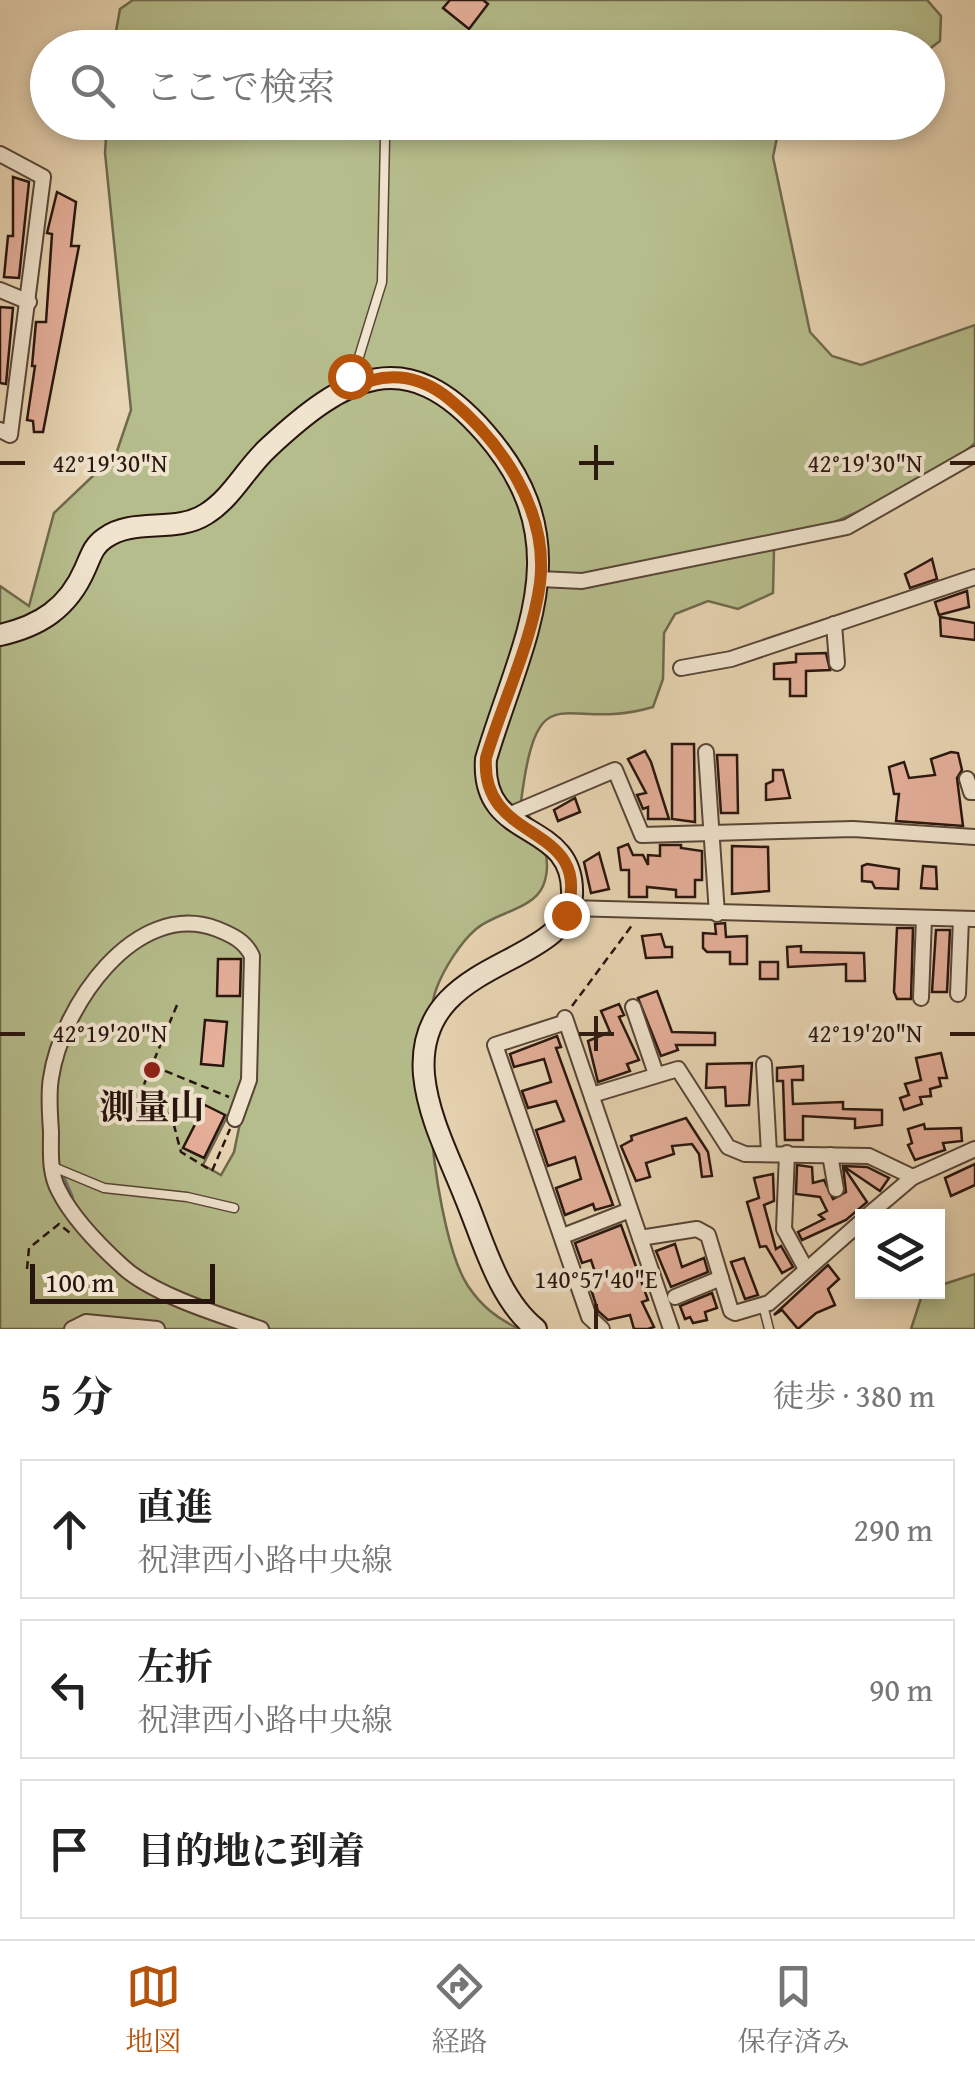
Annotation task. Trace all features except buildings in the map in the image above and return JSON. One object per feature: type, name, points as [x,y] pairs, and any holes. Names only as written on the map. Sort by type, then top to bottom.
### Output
[{"type":"main road","points":[[0,635],[26,629],[60,608],[90,553],[114,532],[187,523],[218,507],[267,448],[350,390],[373,379],[406,376],[436,389],[498,447],[523,490],[538,547],[540,579],[486,758],[489,795],[506,816],[562,855],[572,894],[555,932],[465,983],[448,999],[425,1048],[426,1091],[460,1185],[511,1301],[536,1329]]},
{"type":"street","points":[[0,154],[43,177],[10,434],[0,430]]},
{"type":"street","points":[[0,290],[29,302]]},
{"type":"street","points":[[540,579],[582,582],[847,527],[975,454]]},
{"type":"street","points":[[681,668],[731,659],[975,577]]},
{"type":"street","points":[[834,624],[837,664]]},
{"type":"street","points":[[706,752],[717,914]]},
{"type":"street","points":[[506,816],[615,770],[642,834],[853,829],[975,837]]},
{"type":"street","points":[[568,908],[968,919],[958,994]]},
{"type":"street","points":[[922,998],[924,918]]},
{"type":"street","points":[[235,1118],[249,1080],[252,956],[232,935],[220,930],[168,924],[121,955],[73,1014],[50,1080],[51,1166],[58,1190],[83,1222],[136,1275],[261,1329]]},
{"type":"street","points":[[633,1007],[656,1074]]},
{"type":"street","points":[[602,1329],[589,1317],[495,1045],[565,1019],[672,1329]]},
{"type":"street","points":[[764,1064],[769,1153]]},
{"type":"street","points":[[592,1095],[678,1069],[728,1147],[745,1154],[869,1156],[913,1177]]},
{"type":"street","points":[[876,1209],[913,1177],[975,1150]]},
{"type":"street","points":[[787,1153],[784,1229],[806,1269]]},
{"type":"street","points":[[830,1154],[836,1189]]},
{"type":"street","points":[[563,1236],[630,1210]]},
{"type":"street","points":[[640,1238],[697,1229],[708,1236],[731,1311],[763,1305],[855,1227]]},
{"type":"street","points":[[675,1297],[721,1278]]},
{"type":"street","points":[[72,1329],[86,1322],[157,1329]]},
{"type":"lane","points":[[350,390],[382,282],[385,140]]},
{"type":"lane","points":[[51,1166],[104,1188],[186,1197],[234,1208]]},
{"type":"lane","points":[[763,1305],[769,1329]]},
{"type":"path","points":[[565,1019],[642,911]]},
{"type":"path","points":[[177,1005],[140,1094],[169,1109],[178,1123],[181,1152],[212,1171],[235,1118]]},
{"type":"path","points":[[152,1065],[239,1101]]},
{"type":"path","points":[[28,1268],[29,1248],[59,1224],[69,1233],[83,1222]]},
{"type":"green space","points":[[133,0],[927,0],[941,16],[940,30],[116,30],[120,9]]},
{"type":"green space","points":[[106,140],[776,140],[773,157],[810,332],[832,356],[861,365],[975,325],[975,443],[938,476],[774,549],[773,593],[738,609],[708,601],[675,614],[664,633],[663,679],[653,707],[622,713],[560,714],[547,720],[536,734],[521,802],[545,852],[543,886],[531,901],[483,924],[458,949],[437,987],[428,1050],[432,1139],[446,1226],[456,1261],[479,1300],[519,1329],[0,1329],[0,586],[29,606],[54,513],[116,454],[131,410]],"holes":[[[228,1115],[240,1123],[234,1152],[221,1175],[203,1165]]]},
{"type":"green space","points":[[975,1274],[975,1329],[911,1329],[921,1299],[945,1299],[945,1284]]},
{"type":"waterway","points":[[62,1174],[72,1197]]},
{"type":"place","name":"測量山","points":[[152,1070]]},
{"type":"route","points":[[350,376],[350,390],[389,376],[406,376],[436,389],[498,447],[523,490],[538,547],[540,579],[535,607],[486,758],[484,779],[498,809],[552,844],[562,855],[572,894],[566,915]]}]
